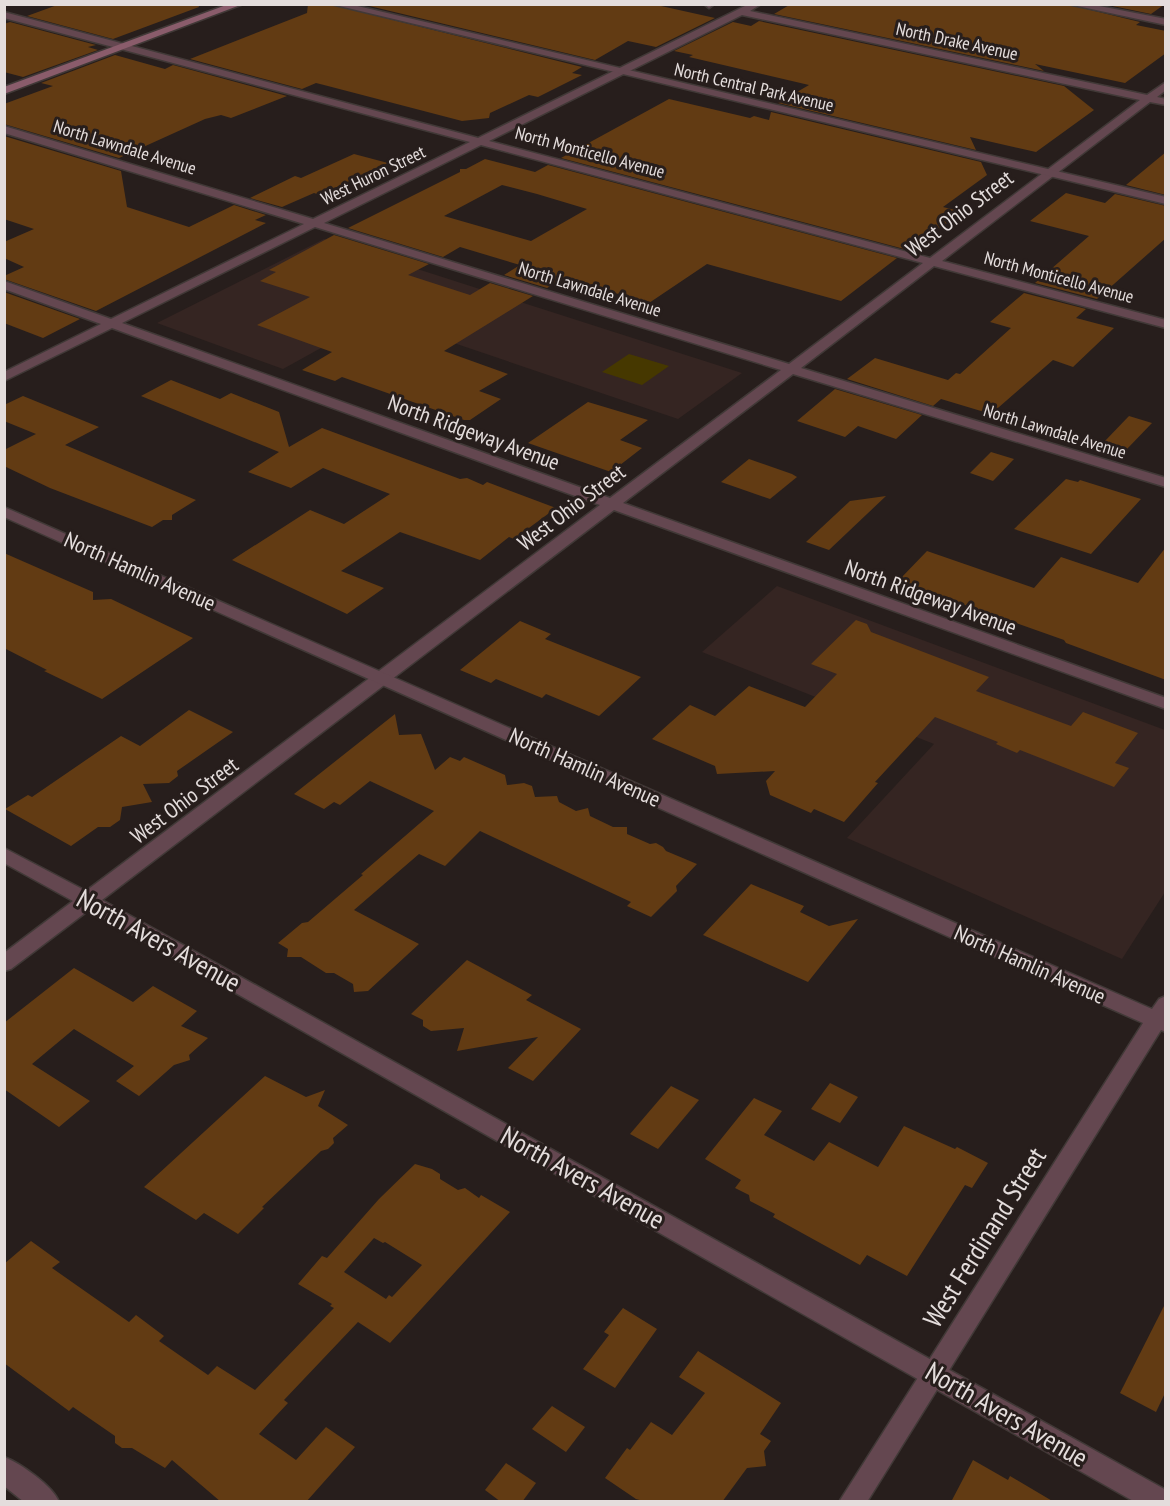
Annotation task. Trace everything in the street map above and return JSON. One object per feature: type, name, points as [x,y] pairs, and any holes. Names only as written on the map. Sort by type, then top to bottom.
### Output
[{"type":"main road","points":[[4,91],[239,4]]},
{"type":"street","name":"North Central Park Avenue","points":[[334,4],[1166,201]]},
{"type":"street","name":"West Huron Street","points":[[4,377],[757,4]]},
{"type":"street","points":[[1072,4],[1166,22]]},
{"type":"street","name":"North Drake Avenue","points":[[741,12],[1166,102]]},
{"type":"street","name":"North Monticello Avenue","points":[[4,15],[1166,324]]},
{"type":"street","name":"West Ohio Street","points":[[4,964],[1166,85]]},
{"type":"street","name":"North Lawndale Avenue","points":[[4,129],[1166,483]]},
{"type":"street","name":"North Ridgeway Avenue","points":[[4,285],[1166,704]]},
{"type":"street","name":"North Hamlin Avenue","points":[[4,511],[1162,1016]]},
{"type":"street","name":"North Avers Avenue","points":[[4,854],[1161,1502]]},
{"type":"street","name":"West Ferdinand Street","points":[[852,1502],[1162,1016]]},
{"type":"street","points":[[4,1469],[46,1502]]},
{"type":"shaded area","points":[[324,239],[742,373],[678,419],[377,317],[283,369],[157,323]]},
{"type":"shaded area","points":[[629,354],[669,366],[642,385],[602,372]]},
{"type":"shaded area","points":[[777,586],[1165,730],[1165,892],[1122,959],[847,838],[934,744],[702,652]]},
{"type":"building","points":[[60,4],[198,4],[199,7],[113,39],[27,16]]},
{"type":"building","points":[[308,4],[329,4],[582,67],[572,73],[582,75],[538,97],[529,95],[490,113],[489,118],[462,121],[316,83],[302,89],[190,59],[307,13]]},
{"type":"building","points":[[361,4],[652,4],[715,18],[656,47],[628,41],[595,60]]},
{"type":"building","points":[[791,4],[1066,4],[1140,22],[1136,25],[1166,31],[1166,53],[1125,83],[1035,64],[1044,71],[774,14]]},
{"type":"building","points":[[1103,4],[1165,4],[1151,14]]},
{"type":"building","points":[[759,21],[1064,86],[1094,110],[1036,152],[970,137],[976,150],[778,103],[809,85],[689,57],[693,55],[674,51],[733,22],[751,26]]},
{"type":"building","points":[[10,22],[96,45],[88,47],[98,50],[23,77],[4,72],[4,24]]},
{"type":"building","points":[[115,55],[165,69],[173,65],[287,96],[231,118],[221,115],[205,119],[119,158],[4,124],[4,104],[53,86],[41,83]]},
{"type":"building","points":[[669,99],[750,118],[754,116],[769,120],[771,112],[981,162],[987,175],[943,207],[963,212],[908,250],[561,158]]},
{"type":"building","points":[[4,136],[121,171],[127,207],[189,227],[234,205],[266,215],[255,220],[266,223],[96,311],[4,279],[4,276],[24,267],[4,258],[4,242],[34,229],[4,219]]},
{"type":"building","points":[[1166,152],[1166,195],[1126,185]]},
{"type":"building","points":[[354,154],[388,163],[320,195],[314,193],[282,207],[250,198],[295,176],[301,178]]},
{"type":"building","points":[[485,159],[535,172],[548,165],[897,258],[841,301],[707,264],[649,303],[564,278],[547,288],[504,275],[520,265],[460,247],[443,257],[348,228],[460,172],[460,169],[466,169]],"holes":[[[502,185],[587,209],[531,241],[444,216]]]},
{"type":"building","points":[[1066,193],[1105,203],[1115,194],[1166,206],[1166,238],[1097,299],[1035,283],[1089,236],[1030,221]]},
{"type":"building","points":[[334,235],[429,264],[408,275],[470,295],[490,283],[533,296],[444,351],[508,374],[479,391],[501,399],[470,420],[464,420],[342,377],[335,381],[302,370],[332,352],[257,325],[310,297],[260,281],[276,272],[269,270]]},
{"type":"building","points":[[4,292],[80,319],[43,338],[4,323]]},
{"type":"building","points":[[1024,293],[1086,309],[1076,318],[1114,328],[1073,367],[1053,360],[991,414],[941,399],[933,406],[847,379],[875,358],[948,380],[956,373],[960,374],[1011,328],[990,322]]},
{"type":"building","points":[[171,380],[220,399],[231,393],[279,412],[289,447],[322,428],[460,479],[467,478],[483,485],[487,482],[556,508],[514,539],[509,537],[480,560],[400,532],[341,571],[384,588],[347,614],[232,560],[310,510],[344,524],[390,494],[323,468],[291,488],[248,472],[279,452],[141,396]]},
{"type":"building","points":[[835,389],[922,415],[896,439],[858,426],[845,437],[797,421]]},
{"type":"building","points":[[23,396],[99,427],[65,445],[196,500],[172,515],[172,520],[163,520],[152,527],[50,488],[4,466],[4,450],[36,434],[4,421],[4,405]]},
{"type":"building","points":[[588,402],[648,420],[620,440],[642,448],[611,472],[528,443]]},
{"type":"building","points":[[1129,416],[1152,423],[1126,450],[1104,442]]},
{"type":"building","points":[[991,452],[1014,459],[993,481],[970,473]]},
{"type":"building","points":[[749,459],[797,477],[770,499],[721,482]]},
{"type":"building","points":[[1066,479],[1078,482],[1080,480],[1141,499],[1091,554],[1014,529]]},
{"type":"building","points":[[886,496],[829,550],[806,542],[850,501]]},
{"type":"building","points":[[1166,547],[1166,680],[1066,643],[1064,640],[905,584],[907,582],[900,579],[927,551],[1034,588],[1061,557],[1138,583]]},
{"type":"building","points":[[4,553],[93,592],[93,600],[111,599],[193,638],[102,699],[44,671],[47,670],[4,648]]},
{"type":"building","points":[[856,620],[867,624],[871,632],[989,677],[976,691],[1071,726],[1083,712],[1138,733],[1115,763],[1129,768],[1114,787],[1020,750],[1017,753],[996,744],[998,742],[935,717],[875,782],[878,783],[844,822],[814,809],[811,813],[770,795],[766,781],[775,771],[717,774],[715,766],[652,739],[690,705],[715,716],[749,686],[805,707],[837,674],[811,664]]},
{"type":"building","points":[[520,621],[551,634],[545,639],[641,677],[599,716],[546,694],[542,698],[496,679],[491,683],[460,670]]},
{"type":"building","points":[[189,710],[233,732],[177,771],[178,776],[169,783],[143,784],[152,802],[122,807],[120,820],[110,827],[98,827],[71,846],[5,809],[28,795],[32,797],[121,736],[140,746]]},
{"type":"building","points":[[395,714],[399,735],[421,734],[435,770],[450,757],[460,761],[464,757],[505,775],[507,785],[524,783],[532,786],[535,797],[557,796],[559,802],[576,811],[588,808],[590,816],[613,827],[627,827],[627,834],[650,844],[656,843],[666,851],[697,864],[676,886],[677,891],[651,917],[627,906],[631,902],[480,831],[445,866],[419,854],[354,910],[419,944],[368,991],[354,992],[353,984],[334,973],[326,973],[301,957],[287,957],[288,949],[278,943],[302,923],[308,922],[434,811],[370,781],[340,805],[334,802],[324,809],[294,794]]},
{"type":"building","points":[[751,884],[804,906],[800,912],[829,926],[858,919],[808,982],[703,935]]},
{"type":"building","points":[[467,960],[532,995],[526,1000],[581,1029],[533,1081],[508,1068],[538,1037],[457,1051],[464,1028],[431,1031],[423,1026],[423,1020],[411,1014]]},
{"type":"building","points":[[74,968],[133,1002],[153,986],[197,1011],[181,1026],[208,1038],[189,1055],[190,1060],[174,1065],[139,1096],[116,1081],[134,1066],[74,1029],[32,1064],[90,1101],[59,1127],[4,1089],[4,1023]]},
{"type":"building","points":[[265,1076],[306,1097],[325,1090],[318,1106],[348,1125],[333,1138],[334,1143],[328,1149],[321,1151],[262,1207],[264,1208],[238,1234],[204,1213],[196,1220],[144,1187]]},
{"type":"building","points":[[830,1083],[858,1097],[840,1123],[811,1109]]},
{"type":"building","points":[[671,1086],[699,1100],[658,1149],[630,1134]]},
{"type":"building","points":[[754,1098],[782,1111],[764,1135],[814,1161],[829,1142],[878,1167],[904,1126],[955,1149],[957,1147],[988,1163],[972,1188],[965,1185],[907,1276],[867,1255],[860,1265],[773,1217],[775,1214],[750,1201],[749,1195],[735,1188],[741,1180],[705,1159]]},
{"type":"building","points":[[415,1164],[432,1169],[440,1174],[440,1179],[458,1190],[465,1188],[479,1198],[481,1195],[510,1212],[390,1343],[358,1322],[284,1400],[288,1403],[259,1434],[296,1460],[326,1427],[355,1447],[306,1502],[221,1502],[172,1460],[165,1468],[132,1448],[122,1448],[115,1443],[115,1436],[73,1407],[69,1411],[4,1363],[4,1264],[31,1241],[60,1262],[52,1268],[129,1322],[136,1315],[164,1336],[159,1341],[208,1375],[217,1366],[255,1390],[334,1308],[330,1306],[332,1304],[298,1284],[322,1256],[327,1258],[379,1199]],"holes":[[[374,1238],[385,1242],[422,1265],[392,1297],[389,1295],[386,1299],[344,1272]]]},
{"type":"building","points":[[1166,1302],[1166,1391],[1156,1412],[1120,1393]]},
{"type":"building","points":[[623,1308],[657,1329],[615,1388],[583,1369],[609,1335],[604,1332]]},
{"type":"building","points":[[698,1351],[781,1403],[760,1434],[771,1441],[764,1451],[766,1466],[747,1468],[722,1502],[647,1502],[636,1499],[605,1478],[627,1448],[630,1450],[651,1422],[672,1435],[705,1393],[679,1377]]},
{"type":"building","points":[[552,1406],[585,1427],[566,1452],[532,1429]]},
{"type":"building","points":[[973,1460],[1008,1480],[1010,1476],[1054,1502],[951,1502]]},
{"type":"building","points":[[506,1463],[536,1483],[522,1502],[501,1502],[485,1490]]}]
